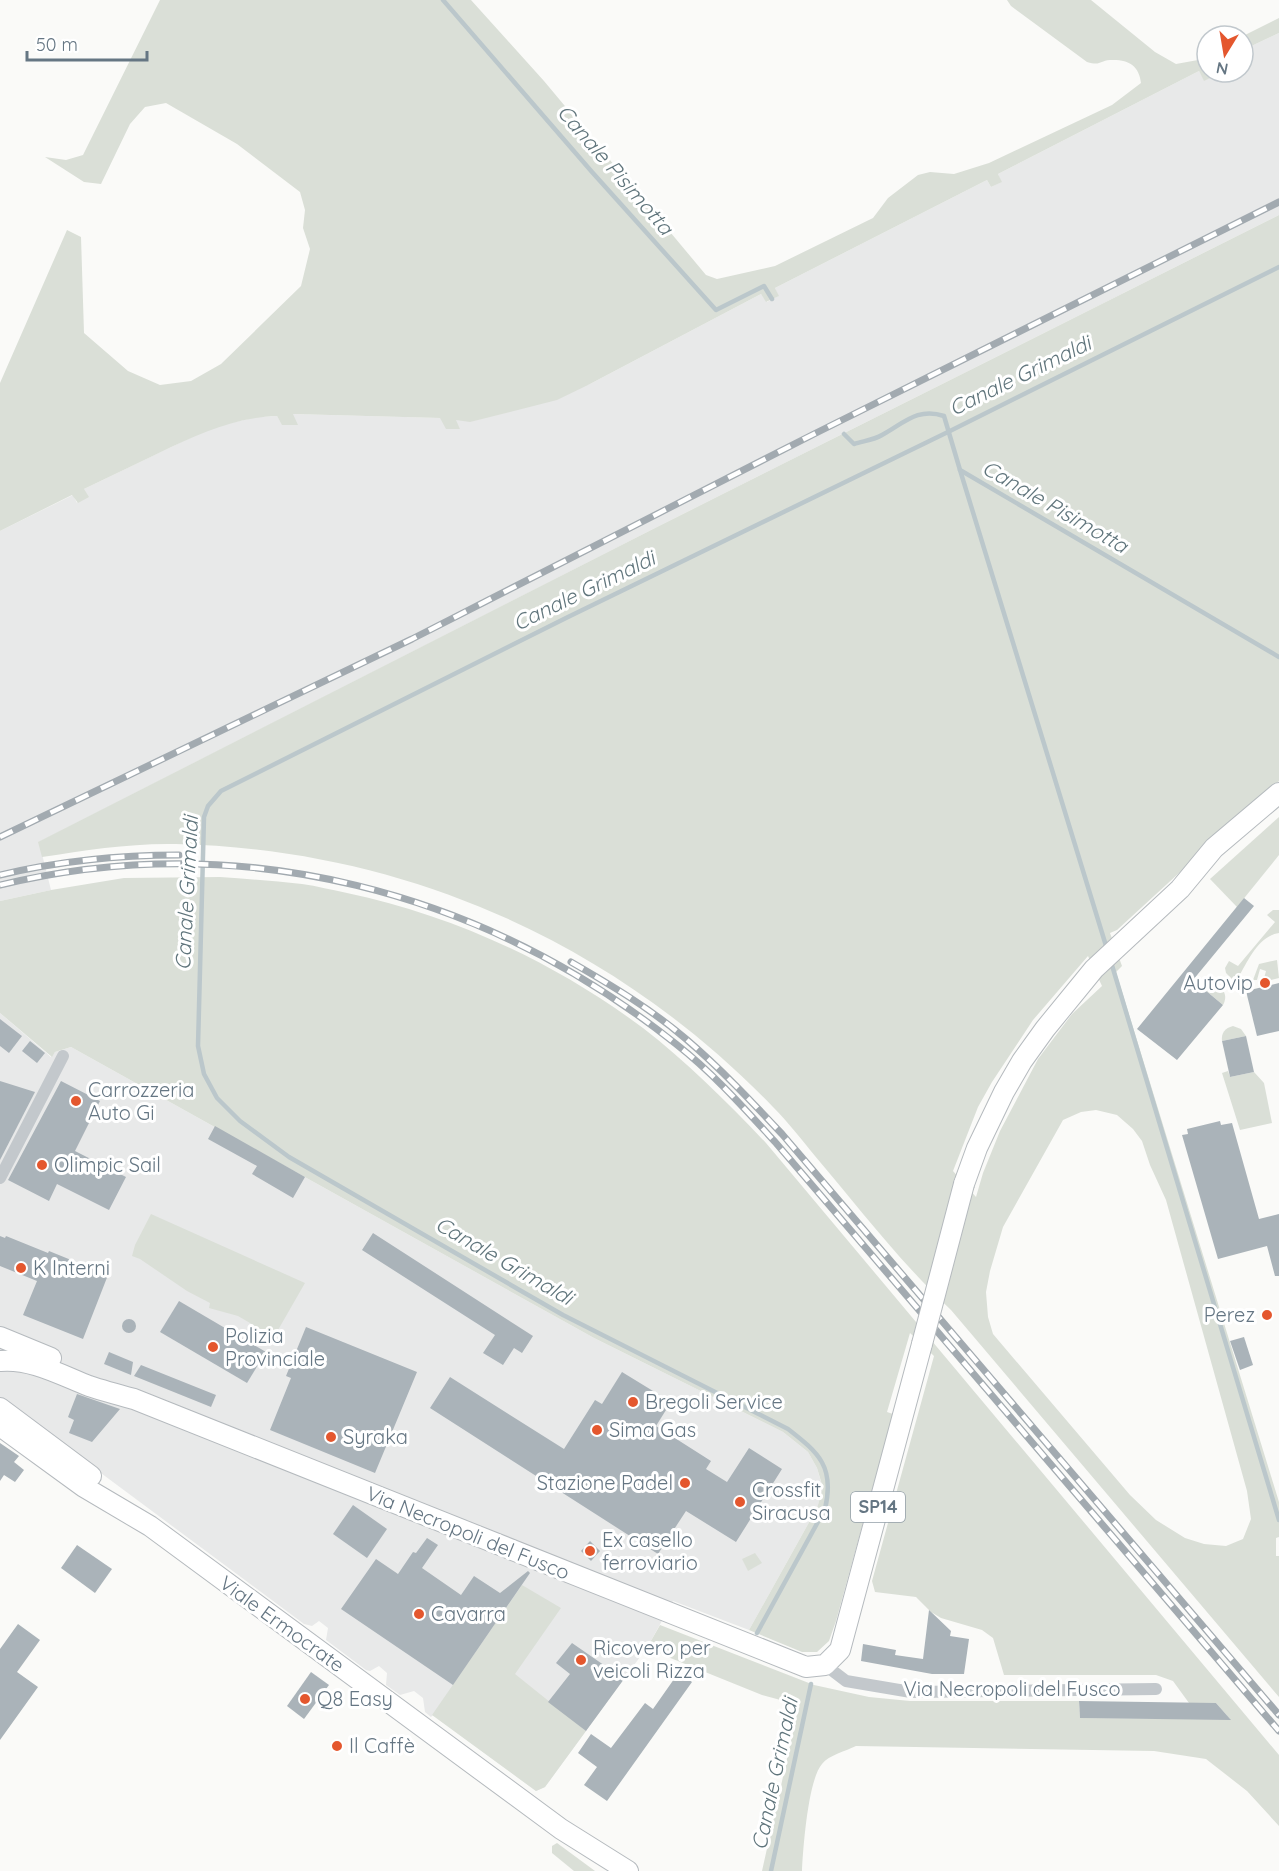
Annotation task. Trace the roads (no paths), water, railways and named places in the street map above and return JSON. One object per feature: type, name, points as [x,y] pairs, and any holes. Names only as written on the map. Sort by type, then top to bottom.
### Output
[{"type":"main road","points":[[1180,889],[1214,848],[1279,793]]},
{"type":"main road","points":[[1180,889],[1224,859],[1279,808]]},
{"type":"main road","name":"SP14","points":[[825,1665],[840,1650],[964,1184],[977,1148],[1004,1092],[1022,1061],[1045,1029],[1094,969],[1180,889]]},
{"type":"main road","points":[[1,1341],[82,1371],[134,1399]]},
{"type":"main road","points":[[0,1361],[31,1363],[92,1387],[134,1399]]},
{"type":"main road","name":"Via Necropoli del Fusco","points":[[134,1399],[806,1667],[825,1665]]},
{"type":"main road","points":[[0,1408],[94,1479],[150,1526]]},
{"type":"main road","name":"Viale Ermocrate","points":[[0,1426],[84,1487],[150,1526],[561,1828],[628,1871]]},
{"type":"main road","name":"Viale Ermocrate","points":[[561,1828],[608,1871]]},
{"type":"street","points":[[0,1178],[63,1056]]},
{"type":"street","name":"Via Necropoli del Fusco","points":[[825,1665],[846,1681],[911,1692],[1156,1689]]},
{"type":"waterway","name":"Canale Pisimotta","points":[[443,0],[592,172],[716,310],[764,286],[772,299]]},
{"type":"waterway","name":"Canale Grimaldi","points":[[757,1633],[825,1509],[828,1494],[826,1472],[822,1462],[808,1446],[788,1429],[563,1315],[289,1157],[240,1121],[217,1098],[204,1074],[198,1046],[204,817],[208,806],[221,791],[568,617],[950,431],[1279,267]]},
{"type":"waterway","name":"Canale Pisimotta","points":[[844,434],[854,444],[879,437],[904,421],[919,415],[926,413],[944,416],[960,470],[1279,657]]},
{"type":"waterway","points":[[960,470],[1107,949]]},
{"type":"waterway","points":[[1111,962],[1279,1520]]},
{"type":"waterway","name":"Canale Grimaldi","points":[[771,1871],[811,1684]]},
{"type":"railway","points":[[0,837],[412,639],[814,434],[1279,202]]},
{"type":"railway","points":[[0,875],[89,860],[179,855]]},
{"type":"railway","points":[[0,885],[90,869],[180,864],[269,869],[356,885],[441,911],[523,946],[602,991],[690,1055],[728,1091],[776,1143],[1279,1731]]},
{"type":"railway","points":[[571,962],[630,998],[673,1028],[723,1073],[782,1134],[1279,1715]]},
{"type":"place","name":"Autovip","points":[[1265,983]]},
{"type":"place","name":"Carrozzeria Auto Gi","points":[[76,1101]]},
{"type":"place","name":"Olimpic Sail","points":[[42,1165]]},
{"type":"place","name":"K Interni","points":[[21,1268]]},
{"type":"place","name":"Perez","points":[[1267,1315]]},
{"type":"place","name":"Polizia Provinciale","points":[[213,1347]]},
{"type":"place","name":"Bregoli Service","points":[[633,1402]]},
{"type":"place","name":"Sima Gas","points":[[597,1430]]},
{"type":"place","name":"Syraka","points":[[331,1437]]},
{"type":"place","name":"Stazione Padel","points":[[685,1483]]},
{"type":"place","name":"Crossfit Siracusa","points":[[740,1502]]},
{"type":"place","name":"Ex casello ferroviario","points":[[590,1551]]},
{"type":"place","name":"Cavarra","points":[[419,1614]]},
{"type":"place","name":"Ricovero per veicoli Rizza","points":[[581,1660]]},
{"type":"place","name":"Q8 Easy","points":[[305,1699]]},
{"type":"place","name":"Il Caffè","points":[[337,1746]]}]
